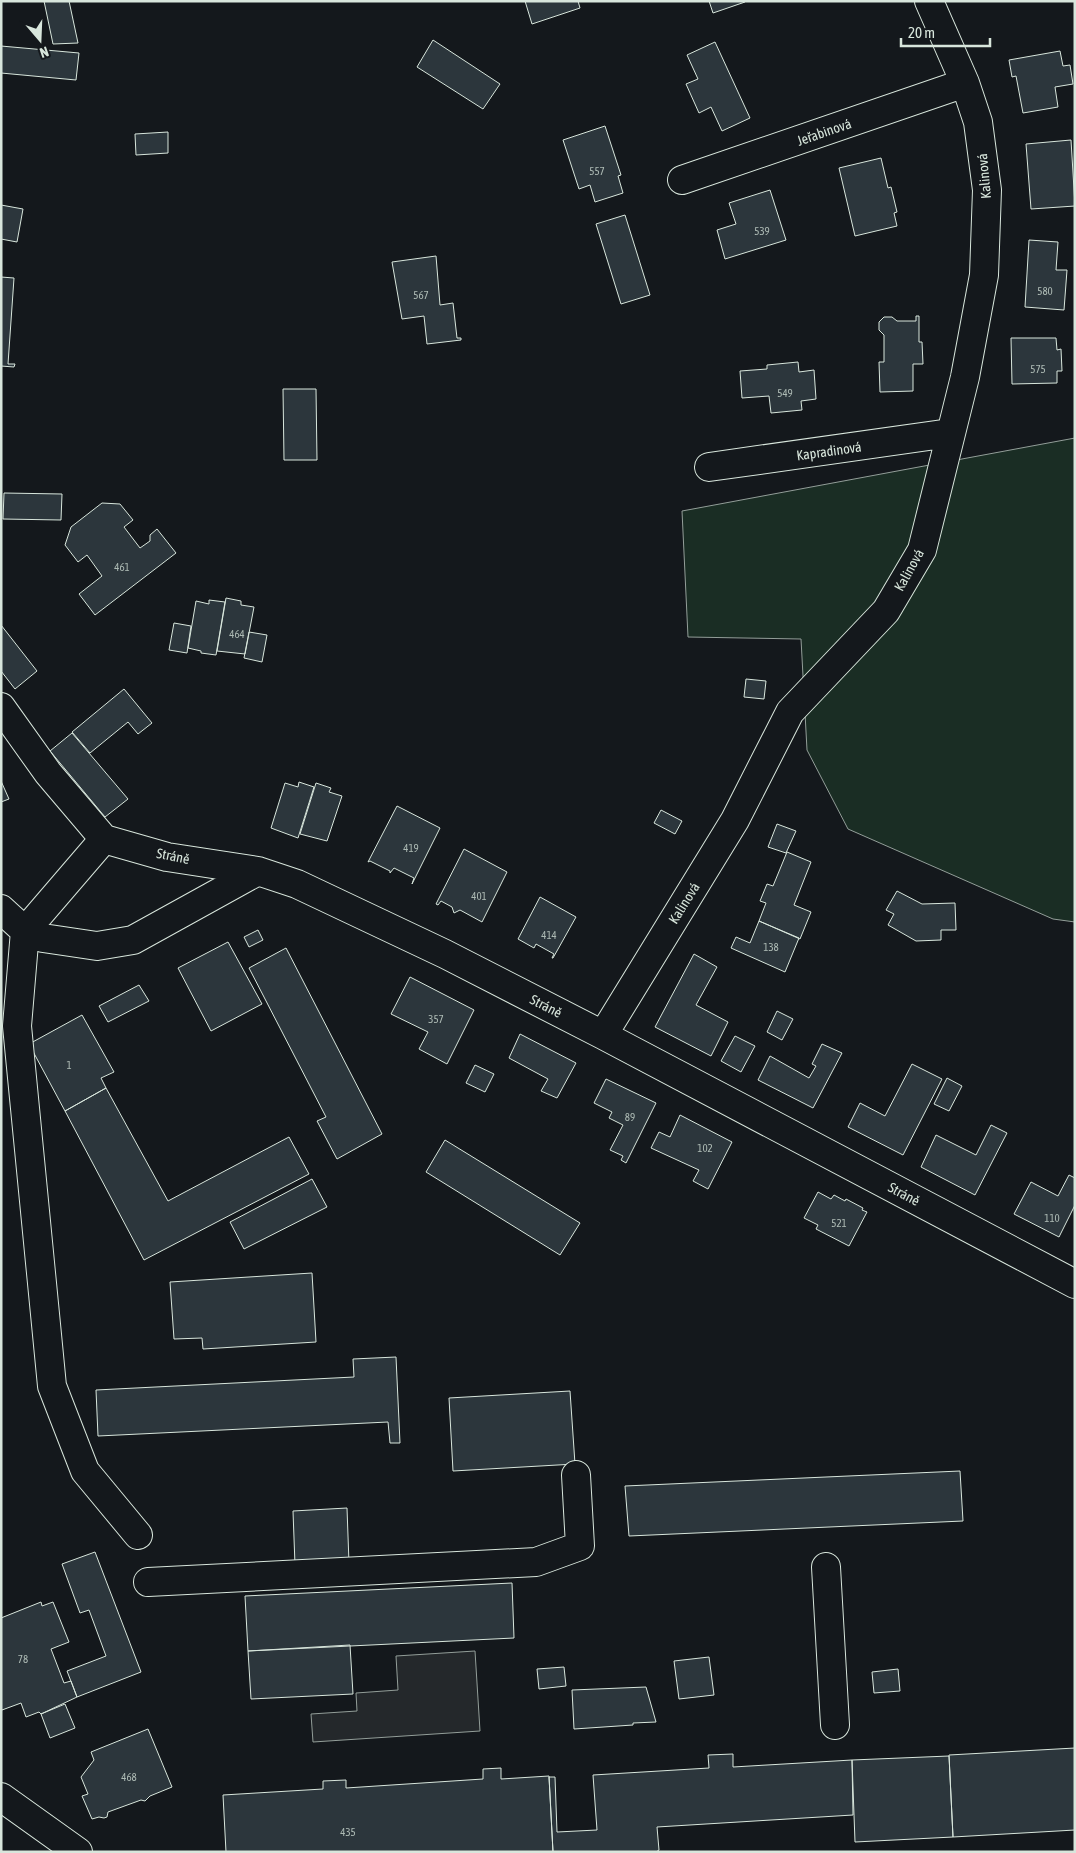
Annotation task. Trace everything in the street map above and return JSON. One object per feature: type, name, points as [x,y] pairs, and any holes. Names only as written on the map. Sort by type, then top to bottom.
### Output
[{"type":"street","name":"Kalinová","points":[[603,1035],[735,820],[790,712],[886,611],[922,550],[965,377],[984,275],[987,190],[978,122],[965,83],[930,1]]},
{"type":"street","name":"Jeřabinová","points":[[682,180],[965,83]]},
{"type":"street","name":"Kapradinová","points":[[709,467],[950,433]]},
{"type":"street","points":[[1,707],[48,773],[104,839],[25,932],[17,1026],[52,1386],[85,1471],[138,1535]]},
{"type":"street","name":"Stráně","points":[[104,839],[167,857],[258,871],[297,884],[436,950],[603,1035],[1075,1284]]},
{"type":"street","points":[[1,909],[25,932],[43,938],[97,946],[133,940],[258,871]]},
{"type":"street","points":[[148,1582],[536,1562],[580,1546],[576,1475]]},
{"type":"street","points":[[826,1567],[835,1725]]},
{"type":"street","points":[[1,1797],[78,1852]]},
{"type":"green space","points":[[1075,438],[1075,922],[1053,919],[848,829],[807,750],[801,639],[688,637],[682,511]]},
{"type":"shaded area","points":[[475,1651],[480,1731],[313,1742],[311,1714],[357,1711],[356,1693],[398,1690],[396,1656]]},
{"type":"building","points":[[44,1],[69,1],[78,43],[53,44]]},
{"type":"building","points":[[525,1],[578,1],[580,8],[532,24]]},
{"type":"building","points":[[709,1],[745,1],[745,2],[713,13]]},
{"type":"building","points":[[433,40],[500,84],[483,109],[417,67]]},
{"type":"building","points":[[715,42],[750,118],[722,131],[711,107],[699,113],[686,84],[698,79],[687,55]]},
{"type":"building","points":[[1,46],[79,53],[76,80],[1,73]]},
{"type":"building","points":[[1060,51],[1063,66],[1070,65],[1073,84],[1055,87],[1058,107],[1023,113],[1016,76],[1012,77],[1009,60]]},
{"type":"building","points":[[605,126],[621,175],[618,176],[623,193],[595,202],[590,185],[579,189],[563,140]]},
{"type":"building","points":[[168,132],[168,153],[136,155],[135,134]]},
{"type":"building","points":[[1071,140],[1075,206],[1031,209],[1026,144]]},
{"type":"building","points":[[881,158],[888,188],[891,187],[897,212],[894,213],[897,226],[855,236],[839,168]]},
{"type":"building","points":[[770,190],[786,240],[725,259],[717,230],[736,224],[729,203]]},
{"type":"building","points":[[1,205],[23,209],[17,242],[1,239]]},
{"type":"building","points":[[625,215],[650,295],[621,304],[596,224]]},
{"type":"building","points":[[1029,240],[1058,242],[1056,270],[1067,270],[1064,310],[1025,307]]},
{"type":"building","points":[[436,256],[440,305],[453,303],[457,338],[461,338],[461,340],[427,344],[424,316],[402,319],[392,262]]},
{"type":"building","points":[[1,277],[14,278],[8,364],[15,364],[14,367],[1,366]]},
{"type":"building","points":[[916,316],[919,316],[919,342],[922,342],[923,364],[913,364],[913,391],[880,392],[879,362],[884,362],[884,335],[879,330],[879,322],[884,317],[892,317],[897,321],[916,321]]},
{"type":"building","points":[[1011,338],[1056,338],[1057,350],[1061,349],[1062,371],[1057,371],[1057,383],[1012,384]]},
{"type":"building","points":[[798,362],[799,372],[814,370],[816,399],[801,401],[802,410],[771,413],[769,396],[742,398],[740,371],[767,369],[767,365]]},
{"type":"building","points":[[283,389],[316,389],[317,460],[284,460]]},
{"type":"building","points":[[4,493],[62,494],[61,520],[3,519]]},
{"type":"building","points":[[102,503],[120,504],[133,520],[124,527],[140,548],[150,541],[150,535],[157,529],[176,553],[95,615],[79,594],[102,576],[87,555],[78,562],[65,545],[71,527]]},
{"type":"building","points":[[226,598],[241,601],[241,605],[254,607],[245,654],[217,651]]},
{"type":"building","points":[[209,600],[225,602],[216,655],[201,653],[201,651],[188,648],[196,601],[209,604]]},
{"type":"building","points":[[174,623],[191,626],[187,653],[169,650]]},
{"type":"building","points":[[1,625],[37,671],[15,689],[1,671]]},
{"type":"building","points":[[249,632],[267,635],[262,662],[244,658]]},
{"type":"building","points":[[746,679],[766,681],[764,699],[744,697]]},
{"type":"building","points":[[124,689],[152,723],[138,734],[128,722],[90,753],[72,732]]},
{"type":"building","points":[[72,733],[128,799],[105,817],[50,751]]},
{"type":"building","points":[[1,781],[9,799],[1,802]]},
{"type":"building","points":[[299,782],[314,787],[298,838],[271,828],[285,783],[298,787]]},
{"type":"building","points":[[316,783],[331,788],[329,792],[342,796],[327,841],[300,834]]},
{"type":"building","points":[[397,806],[440,828],[412,884],[414,878],[394,868],[390,873],[390,871],[370,861],[368,862]]},
{"type":"building","points":[[661,810],[682,821],[675,834],[654,823]]},
{"type":"building","points":[[777,824],[796,831],[786,853],[768,847]]},
{"type":"building","points":[[464,849],[507,872],[482,922],[460,910],[454,913],[452,907],[441,901],[438,905],[436,904]]},
{"type":"building","points":[[787,852],[811,862],[794,905],[811,912],[800,939],[759,921],[766,903],[760,901],[767,884],[773,886]]},
{"type":"building","points":[[897,891],[922,904],[955,903],[956,930],[941,930],[941,940],[916,941],[888,925],[894,914],[886,910]]},
{"type":"building","points":[[540,897],[576,917],[553,958],[554,954],[536,944],[534,948],[518,939]]},
{"type":"building","points":[[759,921],[799,938],[785,972],[731,948],[736,937],[750,943]]},
{"type":"building","points":[[258,930],[263,940],[249,947],[244,937]]},
{"type":"building","points":[[228,942],[262,1004],[211,1031],[178,968]]},
{"type":"building","points":[[286,948],[382,1134],[337,1159],[317,1121],[326,1117],[249,968]]},
{"type":"building","points":[[694,954],[717,967],[696,1005],[728,1022],[711,1056],[655,1027]]},
{"type":"building","points":[[410,977],[474,1010],[447,1064],[419,1049],[428,1032],[391,1014]]},
{"type":"building","points":[[139,985],[149,1001],[108,1022],[99,1006]]},
{"type":"building","points":[[777,1011],[793,1019],[782,1040],[767,1032]]},
{"type":"building","points":[[82,1015],[114,1072],[101,1078],[106,1088],[65,1111],[29,1044]]},
{"type":"building","points":[[520,1034],[576,1063],[557,1098],[541,1091],[548,1079],[509,1058]]},
{"type":"building","points":[[735,1036],[755,1046],[741,1072],[721,1061]]},
{"type":"building","points":[[822,1044],[842,1053],[813,1108],[758,1080],[770,1056],[809,1078],[816,1066],[812,1064]]},
{"type":"building","points":[[912,1064],[942,1079],[903,1155],[848,1127],[860,1103],[885,1116]]},
{"type":"building","points":[[475,1065],[494,1074],[485,1092],[466,1083]]},
{"type":"building","points":[[947,1078],[962,1086],[949,1111],[934,1104]]},
{"type":"building","points":[[606,1079],[656,1103],[626,1163],[621,1160],[623,1156],[610,1150],[623,1125],[609,1118],[612,1112],[594,1103]]},
{"type":"building","points":[[106,1088],[168,1201],[289,1137],[309,1174],[144,1260],[65,1111]]},
{"type":"building","points":[[680,1115],[732,1142],[708,1189],[693,1181],[699,1170],[651,1148],[659,1132],[670,1137]]},
{"type":"building","points":[[991,1125],[1007,1133],[975,1195],[921,1167],[936,1135],[976,1155]]},
{"type":"building","points":[[445,1140],[580,1223],[560,1255],[426,1172]]},
{"type":"building","points":[[1069,1175],[1075,1178],[1075,1205],[1059,1237],[1014,1214],[1031,1182],[1058,1196]]},
{"type":"building","points":[[312,1179],[327,1207],[244,1249],[230,1222]]},
{"type":"building","points":[[818,1192],[831,1199],[834,1195],[845,1201],[846,1199],[867,1212],[849,1246],[816,1229],[818,1225],[804,1218]]},
{"type":"building","points":[[312,1273],[316,1342],[203,1349],[202,1338],[174,1339],[170,1282]]},
{"type":"building","points":[[396,1357],[400,1443],[390,1443],[388,1422],[98,1436],[96,1390],[354,1377],[353,1359]]},
{"type":"building","points":[[570,1391],[575,1464],[453,1471],[449,1398]]},
{"type":"building","points":[[960,1471],[963,1521],[629,1536],[625,1486]]},
{"type":"building","points":[[347,1508],[349,1563],[295,1565],[293,1511]]},
{"type":"building","points":[[95,1552],[141,1672],[77,1697],[67,1671],[106,1656],[89,1610],[80,1613],[62,1564]]},
{"type":"building","points":[[512,1583],[514,1638],[248,1651],[245,1596]]},
{"type":"building","points":[[41,1602],[42,1606],[53,1602],[69,1642],[51,1649],[64,1683],[71,1681],[77,1697],[41,1714],[39,1712],[26,1717],[21,1703],[2,1710],[1,1708],[1,1618]]},
{"type":"building","points":[[350,1645],[353,1694],[251,1699],[248,1651]]},
{"type":"building","points":[[709,1657],[714,1695],[679,1699],[674,1661]]},
{"type":"building","points":[[564,1667],[566,1686],[539,1689],[537,1669]]},
{"type":"building","points":[[898,1669],[900,1691],[874,1693],[872,1672]]},
{"type":"building","points":[[646,1687],[656,1722],[574,1729],[572,1690]]},
{"type":"building","points":[[65,1704],[75,1728],[50,1738],[41,1714]]},
{"type":"building","points":[[148,1729],[172,1787],[150,1796],[145,1801],[141,1800],[108,1812],[107,1817],[92,1819],[82,1796],[88,1794],[81,1777],[94,1760],[91,1752]]},
{"type":"building","points":[[1075,1748],[1075,1830],[953,1837],[949,1755]]},
{"type":"building","points":[[733,1754],[733,1767],[852,1760],[853,1815],[657,1827],[659,1850],[656,1852],[553,1852],[549,1777],[555,1777],[557,1832],[597,1830],[593,1775],[709,1768],[708,1755]]},
{"type":"building","points":[[949,1756],[953,1837],[855,1842],[852,1760]]},
{"type":"building","points":[[501,1768],[501,1779],[549,1776],[553,1852],[226,1852],[223,1795],[323,1789],[323,1781],[346,1780],[346,1788],[483,1779],[483,1769]]}]
